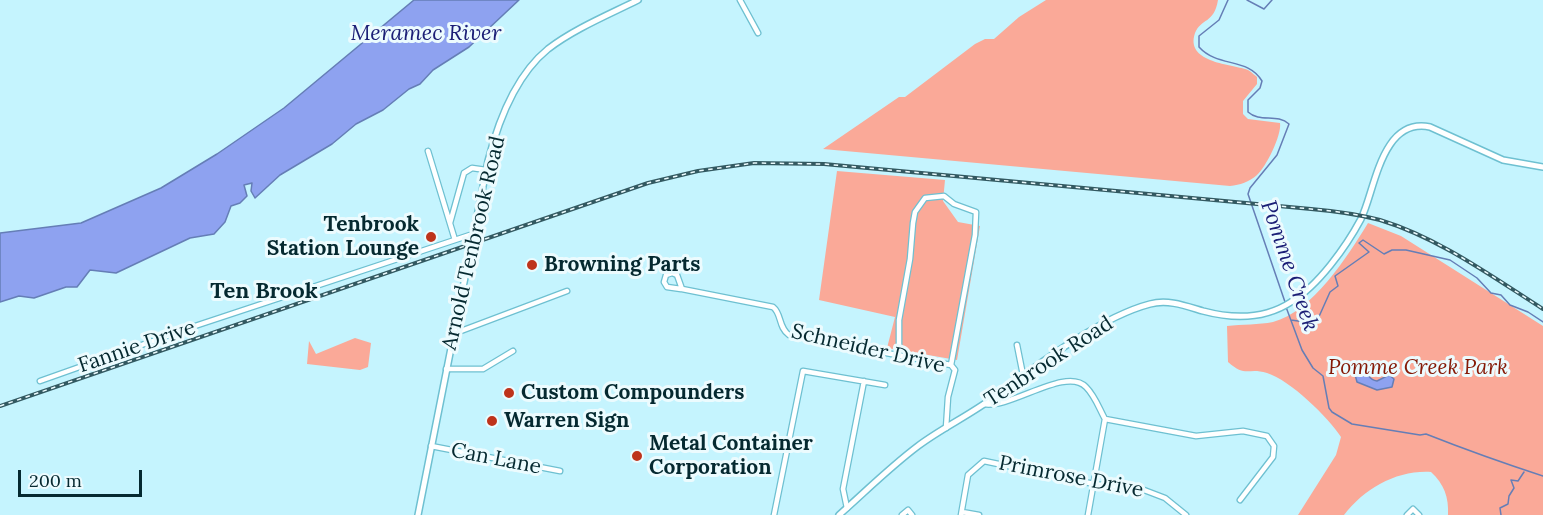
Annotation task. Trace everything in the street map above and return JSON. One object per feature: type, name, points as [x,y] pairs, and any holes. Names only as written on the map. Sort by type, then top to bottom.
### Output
[{"type":"street","name":"Arnold Tenbrook Road","points":[[418,515],[486,170],[493,144],[508,108],[522,80],[535,62],[561,40],[638,0]]},
{"type":"street","points":[[740,0],[758,33]]},
{"type":"street","name":"Tenbrook Road","points":[[839,515],[908,454],[984,404],[1023,375],[1108,323],[1153,303],[1174,303],[1215,314],[1246,316],[1283,307],[1310,288],[1358,223],[1378,165],[1391,144],[1407,130],[1417,126],[1430,126],[1503,160],[1543,167]]},
{"type":"street","points":[[428,151],[455,240]]},
{"type":"street","points":[[450,223],[464,173],[472,168],[486,170]]},
{"type":"street","points":[[899,356],[899,320],[910,259],[915,212],[925,198],[944,196],[954,204],[976,212],[975,235],[951,365]]},
{"type":"street","name":"Fannie Drive","points":[[40,381],[473,234]]},
{"type":"street","name":"Schneider Drive","points":[[681,289],[773,307],[778,313],[781,327],[789,335],[951,365],[955,370],[946,408],[946,428]]},
{"type":"street","points":[[453,334],[567,291]]},
{"type":"street","points":[[1017,345],[1023,375]]},
{"type":"street","points":[[446,369],[483,369],[513,351]]},
{"type":"street","points":[[774,515],[803,371],[885,386]]},
{"type":"street","points":[[847,508],[843,489],[864,381]]},
{"type":"street","points":[[984,404],[1001,404],[1051,385],[1077,381],[1087,387],[1105,419],[1088,515]]},
{"type":"street","points":[[1105,419],[1196,436],[1243,431],[1267,436],[1274,446],[1273,457],[1240,500]]},
{"type":"street","name":"Can Lane","points":[[431,446],[560,471]]},
{"type":"street","name":"Primrose Drive","points":[[962,513],[968,474],[984,461],[1094,484],[1153,493],[1171,502],[1186,515]]},
{"type":"street","points":[[902,515],[908,510],[912,515]]},
{"type":"street","points":[[1407,515],[1413,510],[1419,515]]},
{"type":"street","points":[[962,513],[979,515]]},
{"type":"green space","points":[[1046,0],[1218,0],[1214,13],[1195,33],[1194,43],[1196,50],[1202,56],[1250,71],[1257,77],[1257,84],[1243,101],[1243,114],[1248,119],[1280,123],[1276,143],[1261,171],[1248,181],[1230,186],[823,149],[899,97],[905,97],[975,44],[985,39],[994,39],[1019,17]]},
{"type":"green space","points":[[837,171],[945,180],[943,201],[958,222],[980,226],[957,360],[887,348],[895,317],[819,300]]},
{"type":"green space","name":"Pomme Creek Park","points":[[1368,223],[1401,236],[1543,326],[1543,515],[1448,515],[1448,502],[1439,481],[1431,472],[1418,472],[1394,478],[1372,489],[1352,505],[1344,515],[1298,515],[1336,455],[1341,437],[1318,410],[1286,383],[1267,373],[1239,370],[1228,362],[1227,326],[1273,322],[1301,307],[1328,281]]},
{"type":"green space","points":[[355,338],[371,343],[368,367],[360,370],[307,364],[309,341],[316,354]]},
{"type":"water","name":"Meramec River","points":[[414,0],[519,0],[469,47],[433,70],[420,84],[409,89],[383,110],[356,124],[332,144],[280,175],[255,198],[251,191],[252,183],[244,185],[247,196],[240,203],[231,206],[225,222],[214,234],[190,238],[116,273],[90,270],[77,287],[66,287],[34,298],[19,296],[0,302],[0,233],[81,223],[161,188],[217,154],[284,108]]},
{"type":"water","points":[[1364,361],[1370,378],[1377,381],[1389,375],[1394,379],[1392,387],[1377,390],[1357,382],[1354,371]]},
{"type":"waterway","name":"Pomme Creek","points":[[1228,0],[1219,20],[1199,36],[1199,47],[1215,58],[1249,69],[1262,81],[1260,88],[1248,100],[1248,112],[1258,117],[1279,119],[1289,124],[1277,155],[1250,188],[1248,194],[1285,302]]},
{"type":"waterway","name":"Pomme Creek","points":[[1247,0],[1264,9],[1272,0]]},
{"type":"waterway","points":[[1291,320],[1312,323],[1317,321],[1330,292],[1338,286],[1335,276],[1369,252],[1359,243],[1363,240],[1384,254],[1392,250],[1406,250],[1450,260],[1477,278],[1491,293],[1501,295],[1510,305],[1528,312],[1543,322]]},
{"type":"waterway","name":"Pomme Creek","points":[[1286,307],[1302,350],[1313,368],[1323,376],[1329,408],[1332,412],[1352,424],[1426,434],[1543,476]]},
{"type":"waterway","points":[[1501,515],[1500,508],[1508,504],[1509,496],[1514,488],[1511,480],[1518,481],[1524,472]]},
{"type":"railway","points":[[0,406],[648,183],[698,171],[754,163],[824,164],[1354,214],[1402,228],[1444,247],[1543,309]]},
{"type":"place","name":"Tenbrook Station Lounge","points":[[431,237]]},
{"type":"place","name":"Browning Parts","points":[[532,265]]},
{"type":"place","name":"Custom Compounders","points":[[509,393]]},
{"type":"place","name":"Warren Sign","points":[[492,421]]},
{"type":"place","name":"Metal Container Corporation","points":[[637,456]]},
{"type":"district","name":"Ten Brook","points":[[264,292]]}]
